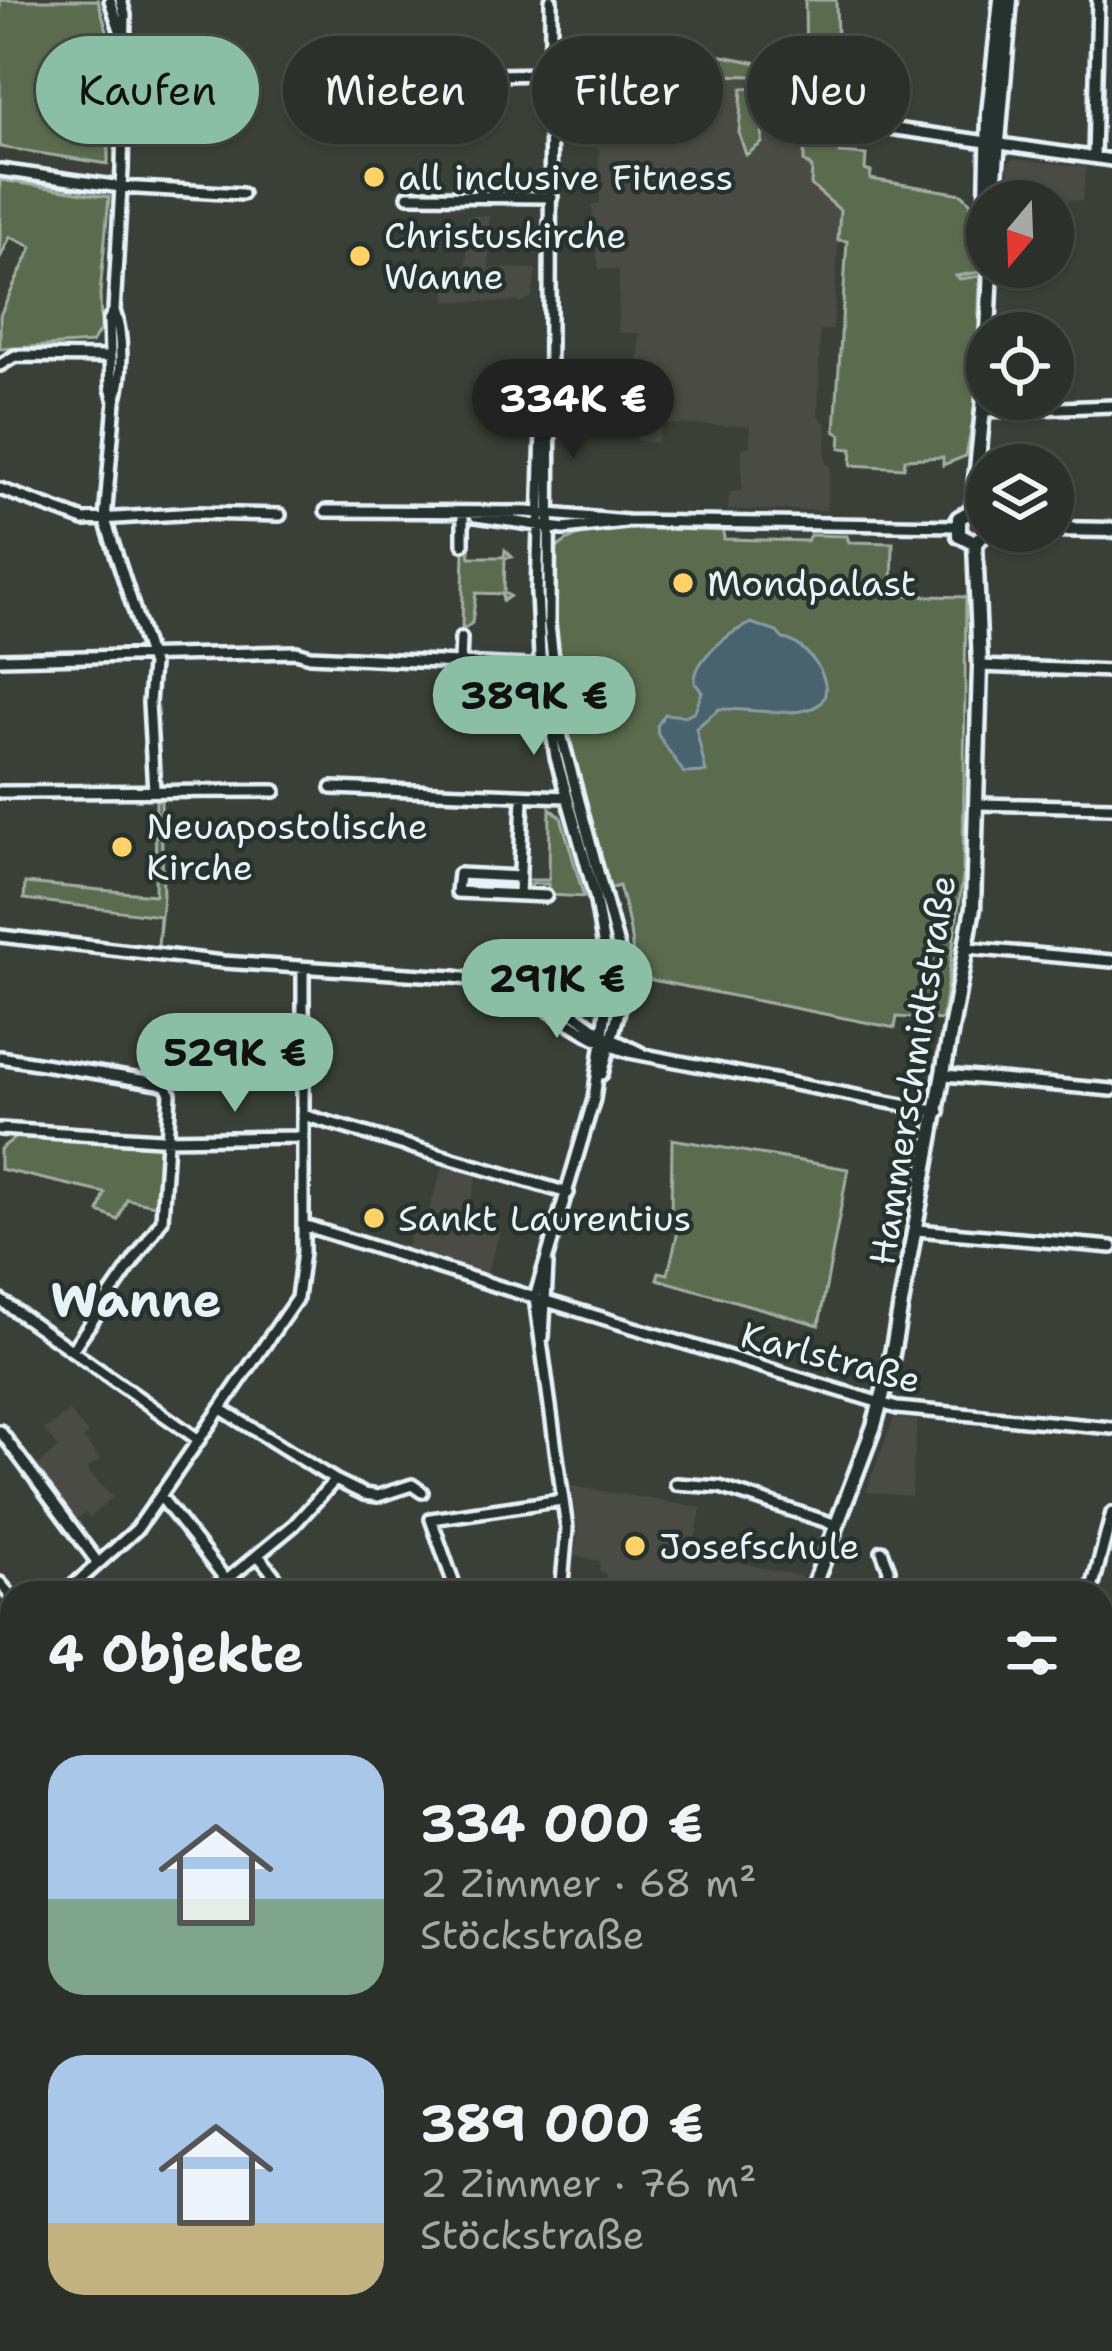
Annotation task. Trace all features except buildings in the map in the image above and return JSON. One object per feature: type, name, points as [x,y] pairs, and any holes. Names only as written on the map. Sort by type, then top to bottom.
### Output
[{"type":"main road","points":[[991,180],[1001,0]]},
{"type":"main road","points":[[992,144],[1010,0]]},
{"type":"main road","points":[[966,514],[957,526],[966,539]]},
{"type":"main road","points":[[1074,529],[1112,530]]},
{"type":"main road","name":"Hammerschmidtstraße","points":[[815,1581],[881,1405],[968,948],[978,804],[975,552]]},
{"type":"street","points":[[110,0],[122,34]]},
{"type":"street","points":[[121,0],[125,15],[122,187],[113,311],[119,388],[105,520],[148,655],[154,791]]},
{"type":"street","points":[[551,0],[551,36]]},
{"type":"street","points":[[1094,157],[1098,0]]},
{"type":"street","points":[[910,132],[1112,160]]},
{"type":"street","points":[[552,144],[548,418],[552,425],[537,593],[571,797],[608,959],[607,1041]]},
{"type":"street","points":[[0,170],[122,187],[242,194]]},
{"type":"street","points":[[408,196],[552,197]]},
{"type":"street","points":[[0,365],[15,356],[114,357]]},
{"type":"street","points":[[1074,407],[1112,406]]},
{"type":"street","points":[[0,490],[77,518],[280,515]]},
{"type":"street","points":[[326,511],[957,526]]},
{"type":"street","points":[[467,514],[544,528],[628,520]]},
{"type":"street","points":[[463,544],[467,514]]},
{"type":"street","points":[[460,663],[461,638]]},
{"type":"street","points":[[0,659],[303,654],[547,667]]},
{"type":"street","points":[[980,667],[1112,671]]},
{"type":"street","points":[[332,788],[571,797]]},
{"type":"street","points":[[0,792],[274,791]]},
{"type":"street","points":[[519,895],[523,797]]},
{"type":"street","points":[[562,1581],[567,1544],[539,1299],[621,992],[619,950],[606,893],[571,797]]},
{"type":"street","points":[[978,804],[1112,807]]},
{"type":"street","points":[[520,877],[459,874],[455,883],[457,892],[546,896]]},
{"type":"street","points":[[0,936],[196,960],[454,976],[533,989],[566,1007],[607,1041]]},
{"type":"street","points":[[968,948],[1112,961]]},
{"type":"street","points":[[566,1007],[592,999],[608,959]]},
{"type":"street","points":[[78,1581],[137,1528],[298,1298],[303,1225],[303,968]]},
{"type":"street","points":[[505,986],[607,1041],[641,1053],[938,1112]]},
{"type":"street","points":[[0,1057],[167,1086],[169,1139],[160,1224],[72,1350]]},
{"type":"street","points":[[945,1076],[1112,1090]]},
{"type":"street","points":[[303,1115],[568,1193]]},
{"type":"street","points":[[0,1129],[169,1139],[303,1137]]},
{"type":"street","name":"Karlstraße","points":[[303,1225],[881,1405],[1112,1428]]},
{"type":"street","points":[[917,1230],[1112,1247]]},
{"type":"street","points":[[0,1300],[199,1440]]},
{"type":"street","points":[[221,1409],[335,1480],[378,1496],[412,1485],[422,1492]]},
{"type":"street","points":[[0,1431],[98,1563]]},
{"type":"street","points":[[160,1496],[226,1580],[294,1526],[335,1480]]},
{"type":"street","points":[[676,1484],[720,1487],[836,1525]]},
{"type":"street","points":[[453,1581],[431,1519],[562,1500]]},
{"type":"street","points":[[1093,1581],[1112,1514]]},
{"type":"street","points":[[882,1551],[888,1581]]},
{"type":"street","points":[[258,1555],[279,1581]]},
{"type":"shaded area","points":[[723,75],[747,76],[747,144],[805,144],[811,185],[840,210],[833,330],[820,330],[818,416],[827,425],[825,462],[831,468],[826,510],[728,510],[729,492],[742,491],[742,447],[750,446],[750,426],[660,424],[658,442],[637,441],[639,333],[618,333],[619,270],[599,269],[592,206],[600,204],[599,149],[594,147],[723,144]]},
{"type":"shaded area","points":[[1012,159],[1086,167],[1082,201],[1074,200],[1074,180],[1008,180]]},
{"type":"shaded area","points":[[467,216],[489,216],[489,268],[536,269],[532,297],[523,302],[446,301],[446,267],[467,267]]},
{"type":"shaded area","points":[[444,1163],[478,1173],[467,1215],[502,1226],[487,1273],[407,1248],[414,1226],[425,1224]]},
{"type":"shaded area","points":[[69,1411],[100,1459],[86,1470],[112,1497],[90,1518],[85,1513],[74,1521],[35,1467],[58,1448],[44,1430]]},
{"type":"shaded area","points":[[894,1418],[917,1421],[911,1496],[866,1492]]},
{"type":"shaded area","name":"Josefschule","points":[[572,1486],[701,1508],[693,1552],[802,1577],[800,1581],[604,1581],[600,1561],[575,1556],[578,1533]]},
{"type":"green space","points":[[0,0],[98,0],[108,36],[36,36],[36,144],[108,144],[108,164],[0,147]]},
{"type":"green space","points":[[805,0],[836,0],[837,36],[806,36]]},
{"type":"green space","points":[[723,56],[747,61],[747,76],[723,75]]},
{"type":"green space","points":[[742,88],[747,88],[747,144],[761,144],[746,155],[739,133]]},
{"type":"green space","points":[[804,144],[839,144],[840,153],[866,155],[870,179],[966,198],[966,274],[956,276],[966,278],[966,288],[980,288],[979,312],[966,312],[966,420],[973,420],[966,456],[943,465],[943,457],[905,459],[904,468],[851,465],[852,449],[840,448],[841,435],[835,431],[847,241],[838,240],[840,210],[811,185],[812,168],[804,161]]},
{"type":"green space","points":[[0,180],[109,197],[101,328],[92,343],[0,349],[0,315],[32,247],[10,237],[0,258]]},
{"type":"green space","points":[[641,528],[723,531],[724,539],[807,541],[810,535],[893,543],[892,595],[966,597],[963,877],[942,1020],[897,1017],[895,1028],[632,976],[625,909],[619,886],[608,889],[577,773],[557,671],[554,551],[584,534]]},
{"type":"green space","points":[[464,550],[469,550],[470,557],[504,557],[505,550],[512,557],[505,558],[504,593],[510,596],[503,601],[502,594],[476,593],[472,623],[462,628]]},
{"type":"green space","points":[[156,798],[161,801],[163,896],[158,946],[160,916],[24,899],[25,883],[155,895]]},
{"type":"green space","points":[[550,808],[561,817],[584,897],[549,895],[548,884],[532,884],[530,892],[524,891],[524,880],[549,880]]},
{"type":"green space","points":[[16,1137],[160,1146],[159,1206],[127,1199],[118,1220],[99,1212],[105,1193],[0,1169],[0,1149]]},
{"type":"green space","points":[[672,1139],[848,1169],[819,1325],[657,1279],[659,1272],[668,1274],[680,1222],[671,1219]]},
{"type":"water","points":[[751,623],[777,632],[810,656],[823,677],[824,697],[818,705],[798,711],[719,709],[696,728],[706,772],[684,773],[658,735],[657,726],[665,714],[685,716],[695,711],[702,692],[695,683],[700,665],[724,640]]},
{"type":"place","name":"all inclusive Fitness","points":[[374,177]]},
{"type":"place","name":"Christuskirche Wanne","points":[[360,256]]},
{"type":"place","name":"Mondpalast","points":[[683,583]]},
{"type":"place","name":"Neuapostolische Kirche","points":[[122,847]]},
{"type":"place","name":"Sankt Laurentius","points":[[374,1218]]},
{"type":"place","name":"Josefschule","points":[[635,1546]]},
{"type":"district","name":"Wanne","points":[[136,1300]]}]
